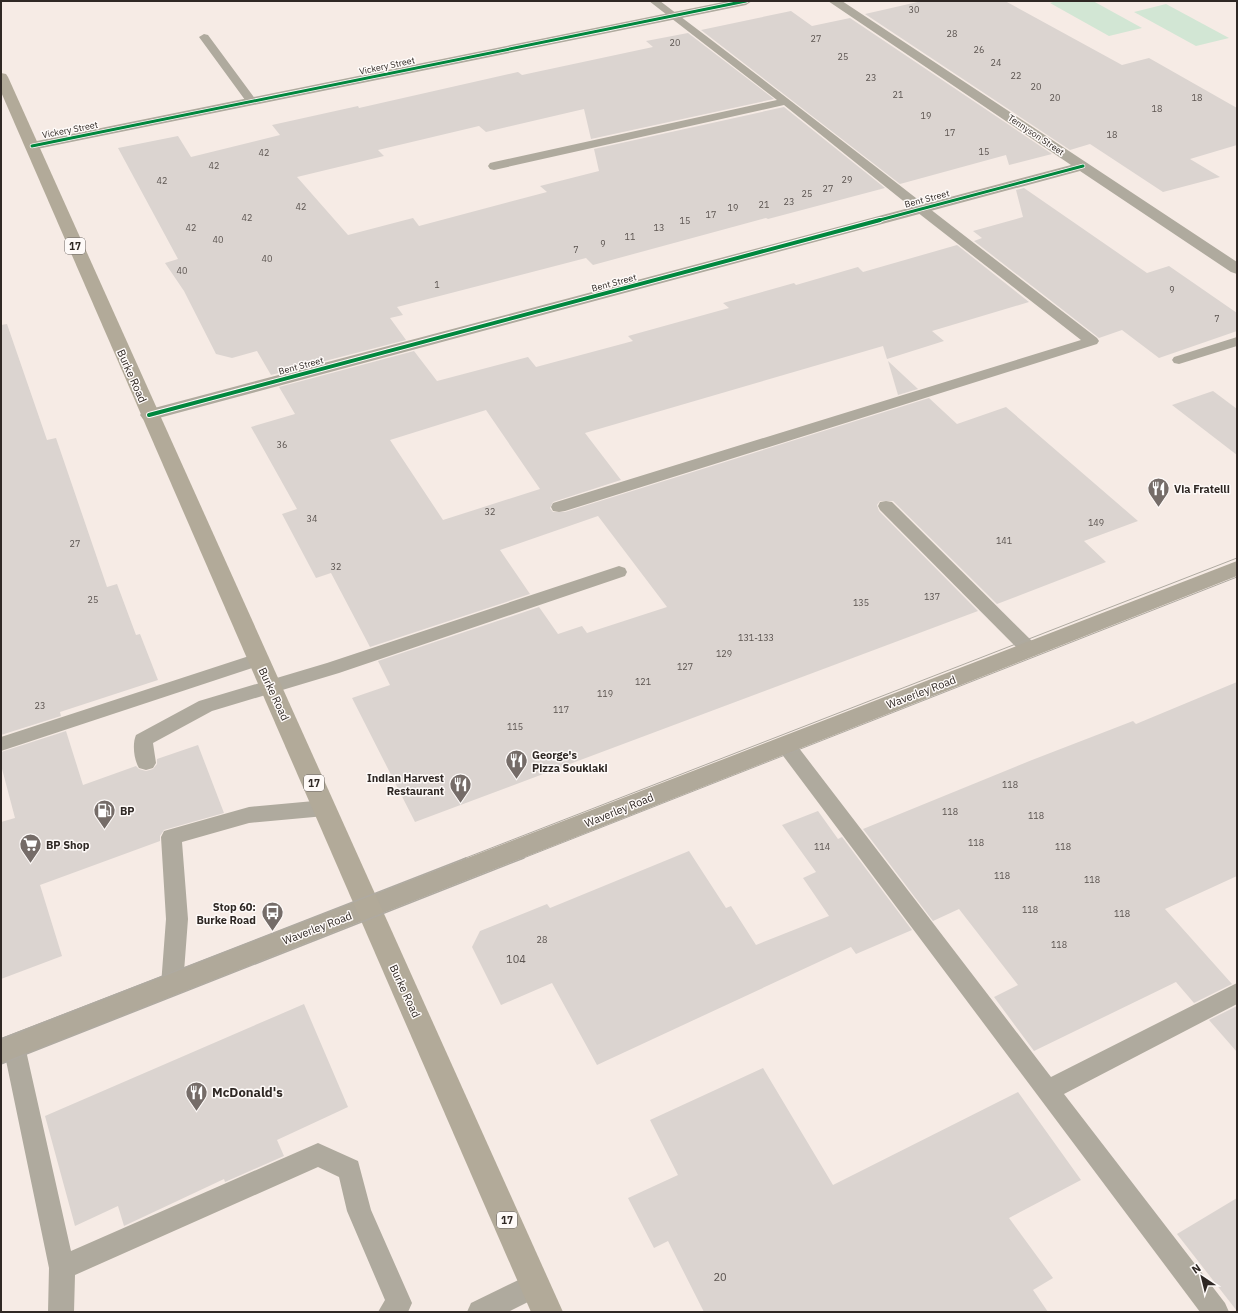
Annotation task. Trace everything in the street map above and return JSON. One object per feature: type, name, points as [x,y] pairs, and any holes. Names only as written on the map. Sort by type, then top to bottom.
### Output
[{"type":"main road","name":"Burke Road","points":[[1,77],[149,415],[325,808],[541,1298]]},
{"type":"main road","name":"Waverley Road","points":[[8,1049],[1237,568]]},
{"type":"street","name":"Vickery Street","points":[[32,146],[746,1]]},
{"type":"street","name":"Tennyson Street","points":[[834,1],[1237,269]]},
{"type":"street","name":"Bent Street","points":[[149,415],[1083,166]]},
{"type":"lane","points":[[559,507],[1092,341],[921,209],[786,101],[654,1]]},
{"type":"lane","points":[[204,37],[252,102]]},
{"type":"lane","points":[[494,166],[786,101]]},
{"type":"lane","points":[[1179,360],[1237,341]]},
{"type":"lane","points":[[886,506],[1030,650]]},
{"type":"lane","points":[[146,763],[143,740],[206,706],[271,687],[619,572]]},
{"type":"lane","points":[[1,744],[258,659]]},
{"type":"lane","points":[[785,744],[1047,1092],[1216,1312]]},
{"type":"lane","points":[[172,985],[177,920],[171,837],[249,815],[325,808]]},
{"type":"lane","points":[[1047,1092],[1237,993]]},
{"type":"lane","points":[[8,1049],[62,1268],[61,1312]]},
{"type":"lane","points":[[62,1268],[318,1155],[349,1169],[359,1211],[398,1303],[391,1312]]},
{"type":"lane","points":[[480,1312],[541,1298]]},
{"type":"green space","points":[[1056,1],[1093,1],[1142,28],[1109,36],[1050,3]]},
{"type":"green space","points":[[1166,4],[1229,38],[1196,46],[1134,12]]},
{"type":"building","points":[[922,1],[1005,1],[1122,65],[1149,58],[1237,108],[1237,145],[1190,159],[1220,177],[1163,192],[1090,144],[1070,150],[865,14]]},
{"type":"building","points":[[791,11],[812,26],[850,18],[1052,154],[1009,165],[1006,155],[900,184],[701,30]]},
{"type":"building","points":[[688,33],[774,99],[591,139],[584,109],[486,132],[479,126],[378,150],[384,156],[297,177],[348,235],[413,218],[419,226],[547,192],[540,186],[599,171],[594,149],[784,107],[885,188],[768,219],[766,218],[593,265],[586,258],[397,307],[403,315],[390,318],[406,340],[271,375],[257,351],[232,358],[216,354],[184,291],[165,263],[178,259],[118,148],[178,136],[191,157],[280,135],[272,125],[358,106],[359,108],[518,72],[522,75],[653,47],[646,41]]},
{"type":"building","points":[[1024,188],[1147,273],[1169,266],[1237,313],[1237,331],[1159,358],[1122,330],[1099,338],[974,241],[982,238],[973,231],[1023,217],[1016,190]]},
{"type":"building","points":[[957,245],[1029,302],[932,331],[944,341],[887,359],[883,346],[585,433],[621,480],[553,502],[550,508],[553,512],[565,512],[929,398],[957,424],[1006,407],[1138,521],[1084,541],[1106,562],[997,604],[893,501],[880,501],[877,505],[879,511],[978,611],[415,822],[352,698],[390,685],[378,661],[539,607],[558,634],[582,626],[587,633],[667,607],[598,516],[500,550],[530,594],[370,647],[331,573],[316,578],[282,514],[297,509],[251,427],[295,414],[279,387],[414,351],[437,381],[528,357],[536,367],[633,341],[628,336],[729,308],[723,303],[794,283],[796,285],[858,267],[863,272]],"holes":[[[486,410],[540,489],[443,520],[390,440]]]},
{"type":"building","points":[[7,324],[47,440],[56,438],[107,587],[117,584],[136,635],[140,634],[158,680],[60,712],[61,716],[1,735],[1,325]]},
{"type":"building","points":[[888,361],[918,389],[898,395]]},
{"type":"building","points":[[1213,391],[1237,409],[1237,455],[1172,405]]},
{"type":"building","points":[[1237,682],[1237,876],[1165,909],[1232,984],[1194,1003],[1176,982],[1034,1051],[994,997],[1018,985],[959,909],[933,921],[863,829],[1032,760],[1133,721],[1136,724]]},
{"type":"building","points":[[66,731],[83,785],[136,766],[139,769],[146,771],[153,769],[157,764],[157,759],[198,745],[224,813],[164,830],[160,836],[160,841],[40,885],[62,956],[1,979],[1,822],[15,818],[1,765],[1,752]]},
{"type":"building","points":[[818,811],[838,839],[842,837],[912,930],[856,954],[851,947],[597,1065],[552,983],[501,1005],[472,947],[480,931],[547,904],[550,908],[689,851],[726,908],[731,906],[756,945],[829,916],[803,878],[816,872],[782,825]]},
{"type":"building","name":"McDonald's","points":[[304,1004],[348,1107],[277,1140],[284,1156],[225,1182],[224,1179],[124,1226],[118,1206],[75,1226],[45,1116]]},
{"type":"building","points":[[1237,1006],[1237,1052],[1209,1020]]},
{"type":"building","points":[[763,1068],[833,1185],[1018,1092],[1081,1180],[1009,1218],[1053,1278],[1033,1290],[1048,1312],[704,1312],[668,1241],[654,1248],[628,1198],[678,1175],[650,1120]]},
{"type":"building","points":[[1237,1198],[1237,1311],[1177,1234]]},
{"type":"tram line","points":[[463,859],[1237,558]]},
{"type":"tram line","points":[[521,859],[1237,577]]},
{"type":"tram line","points":[[1,1039],[466,858]]},
{"type":"tram line","points":[[1,1064],[524,858]]},
{"type":"cycle path","points":[[32,146],[746,1]]},
{"type":"cycle path","points":[[149,415],[1083,166]]},
{"type":"place","name":"Via Fratelli","points":[[1158,508]]},
{"type":"place","name":"George's Pizza Souklaki","points":[[517,780]]},
{"type":"place","name":"Indian Harvest Restaurant","points":[[460,804]]},
{"type":"place","name":"BP","points":[[105,830]]},
{"type":"place","name":"BP Shop","points":[[31,864]]},
{"type":"place","name":"Stop 60: Burke Road","points":[[272,932]]},
{"type":"place","name":"McDonald's","points":[[197,1112]]}]
